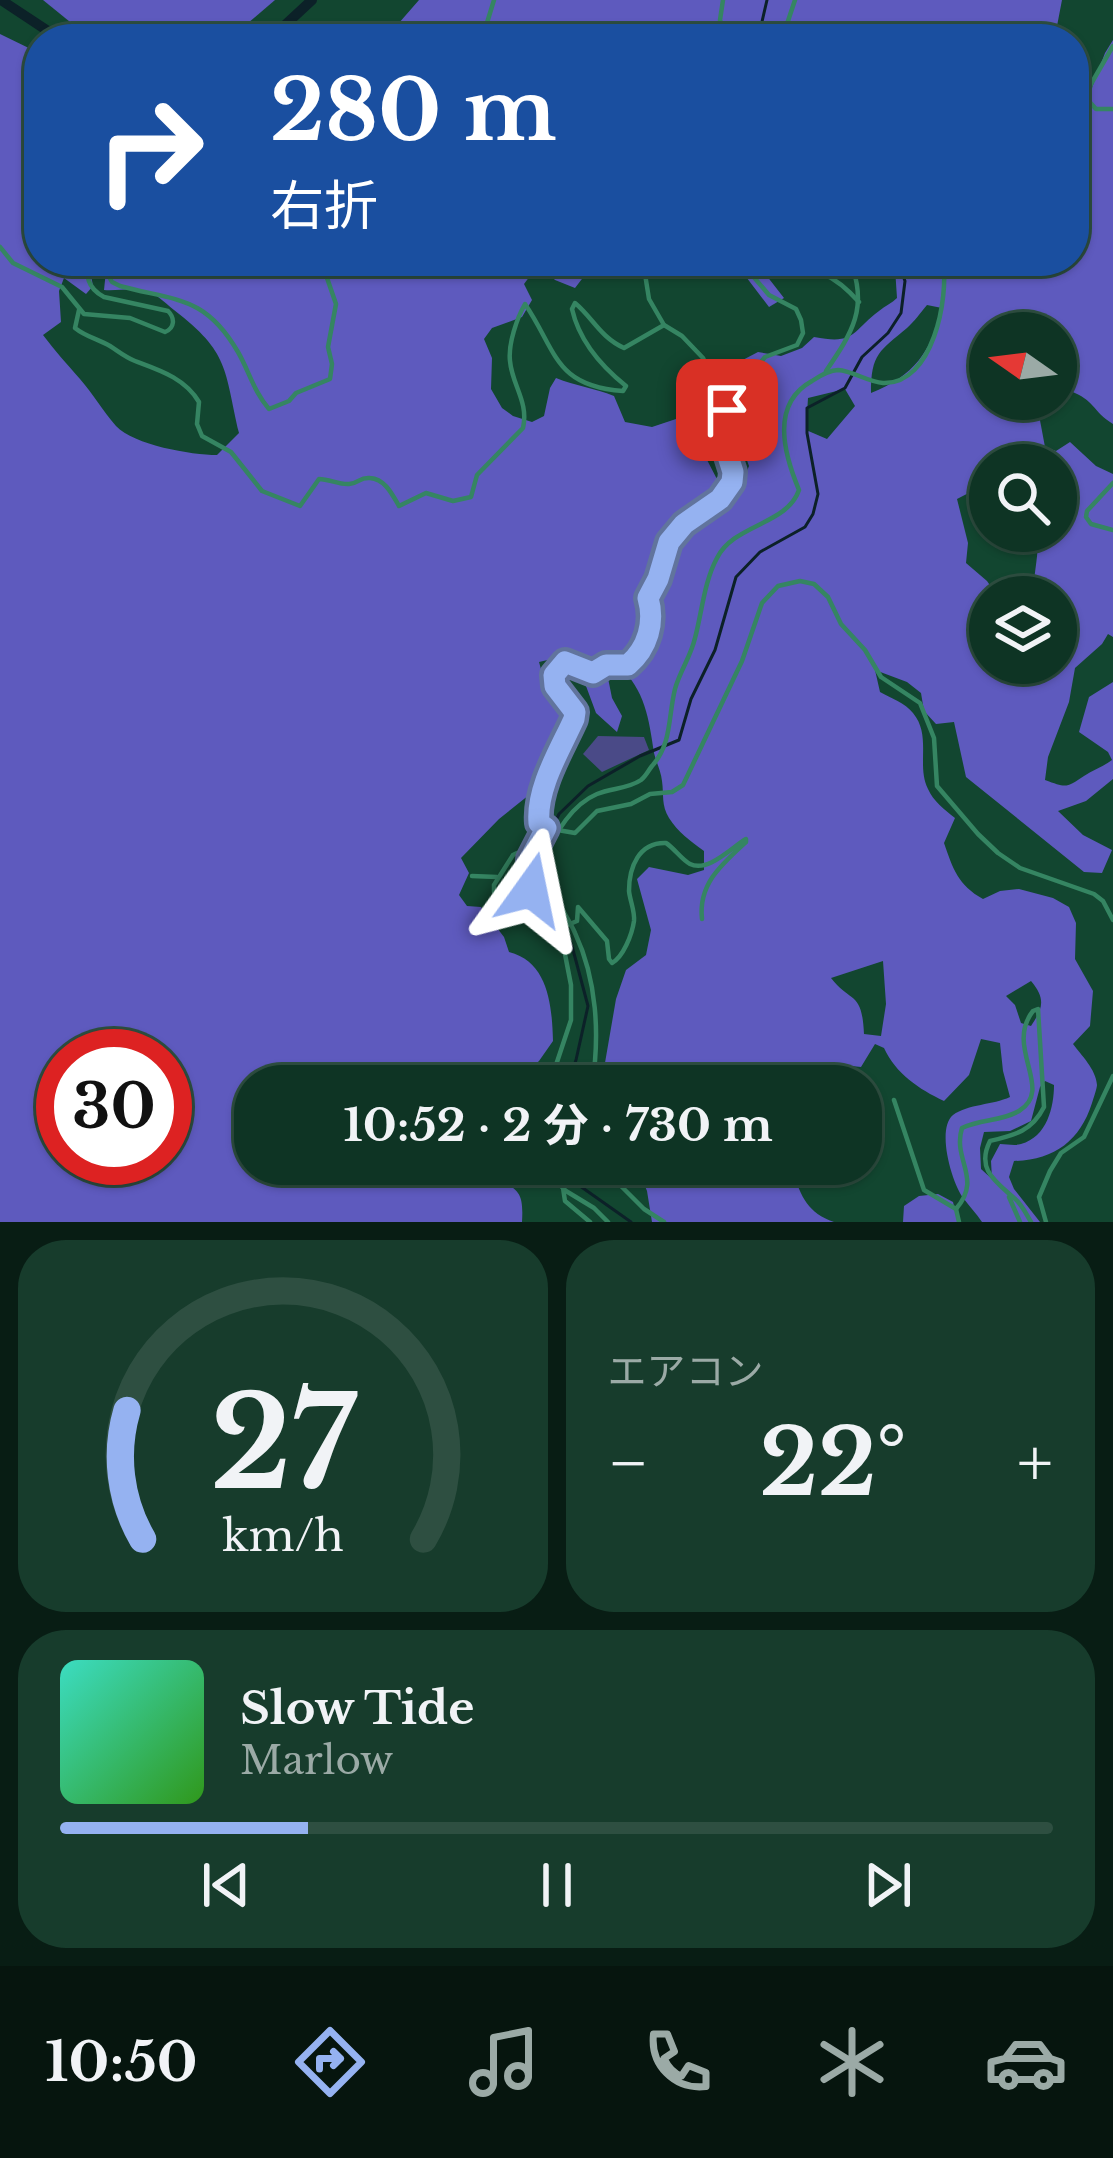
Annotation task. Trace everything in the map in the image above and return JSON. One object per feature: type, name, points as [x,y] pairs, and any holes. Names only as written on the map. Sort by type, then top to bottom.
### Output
[{"type":"street","points":[[1089,92],[1113,46]]},
{"type":"street","points":[[0,247],[24,268]]},
{"type":"street","points":[[40,276],[62,287],[79,310],[91,316],[130,318],[165,332],[174,322],[168,311],[94,292],[87,276]]},
{"type":"street","points":[[108,276],[120,286],[183,299],[200,309],[225,331],[269,409],[330,379],[328,347],[336,304],[326,276]]},
{"type":"street","points":[[646,276],[650,299],[664,325],[703,358],[727,410],[726,450],[733,472]]},
{"type":"street","points":[[753,276],[769,295],[796,309],[802,333],[797,345],[765,357],[754,371],[752,417],[728,491],[684,524],[666,547],[648,598],[653,614],[641,653],[628,665],[606,665],[593,673],[565,662],[554,675],[555,686],[575,712],[545,785],[539,823],[574,833],[605,808],[672,792],[682,785],[742,661],[762,603],[778,586],[800,581],[814,584],[828,597],[881,677],[920,703],[934,738],[937,786],[978,834],[1010,862],[1109,903],[1113,920]]},
{"type":"street","points":[[828,276],[859,302]]},
{"type":"street","points":[[824,375],[853,327],[860,295],[854,276]]},
{"type":"street","points":[[596,1065],[587,961],[545,866],[559,829],[585,801],[643,779],[663,757],[677,681],[694,642],[715,562],[730,542],[784,511],[798,495],[783,444],[794,393],[837,370],[883,383],[915,370],[926,357],[935,332],[944,276]]},
{"type":"street","points":[[79,310],[75,328],[182,382],[200,402],[197,424],[202,436],[231,452],[262,491],[300,506],[319,479],[328,478],[345,484],[376,479],[399,506],[423,493],[453,501],[471,497],[477,475],[523,428],[524,407],[510,361],[525,304],[566,371],[610,390],[623,391],[626,386],[580,334],[572,309],[575,303],[595,328],[624,348],[664,325]]},
{"type":"street","points":[[1113,482],[1086,517],[1091,524],[1113,530]]},
{"type":"street","points":[[546,828],[530,859],[531,883],[533,894],[557,929],[571,985],[572,1020],[556,1065]]},
{"type":"street","points":[[557,929],[577,921],[578,907],[607,940],[612,964],[622,957],[633,928],[631,868],[641,852],[653,842],[666,843],[691,865],[699,865],[746,839],[715,869],[700,907],[702,919]]},
{"type":"street","points":[[517,853],[494,892],[531,883]]},
{"type":"street","points":[[472,876],[499,877]]},
{"type":"street","points":[[956,1209],[969,1186],[958,1142],[962,1128],[1013,1114],[1030,1098],[1033,1087],[1022,1036],[1025,1020],[1038,1010],[1044,1107],[1030,1128],[990,1142],[984,1155],[997,1185],[1018,1201],[1031,1222]]},
{"type":"street","points":[[1046,1222],[1039,1197],[1045,1182],[1058,1157],[1084,1137],[1113,1076]]},
{"type":"street","points":[[894,1100],[925,1190],[956,1209],[959,1222]]},
{"type":"street","points":[[559,1185],[608,1222]]},
{"type":"street","points":[[620,1185],[664,1222]]},
{"type":"street","points":[[562,1188],[565,1201],[590,1222]]},
{"type":"street","points":[[1006,1192],[1019,1222]]},
{"type":"shaded area","points":[[43,0],[275,0],[246,24],[73,24]]},
{"type":"shaded area","points":[[419,0],[1062,0],[1057,24],[398,24]]},
{"type":"shaded area","points":[[0,34],[24,46],[24,276],[91,276],[93,286],[86,294],[64,278],[59,291],[61,322],[43,335],[124,433],[163,448],[217,455],[239,433],[227,377],[206,338],[151,293],[104,290],[105,276],[530,276],[524,284],[532,300],[522,317],[492,328],[484,339],[492,358],[491,389],[502,408],[532,422],[544,416],[556,378],[614,396],[625,422],[652,427],[685,416],[700,417],[705,456],[720,485],[739,491],[749,466],[738,435],[739,415],[727,391],[737,363],[758,352],[781,356],[814,337],[852,335],[897,298],[896,276],[1089,276],[1089,96],[1113,40],[1113,424],[1077,394],[1077,312],[969,312],[969,420],[1040,420],[1044,444],[969,444],[969,493],[957,499],[968,543],[966,563],[981,576],[969,576],[969,684],[1072,684],[1045,780],[1070,785],[1112,760],[1079,732],[1089,697],[1113,682],[1113,779],[1086,801],[1058,811],[1083,835],[1112,850],[1102,873],[1084,872],[966,777],[954,722],[936,724],[924,711],[921,693],[875,670],[880,692],[906,706],[919,722],[928,789],[955,818],[944,843],[962,882],[983,899],[1019,889],[1053,898],[1069,907],[1076,923],[1075,959],[1093,991],[1090,1026],[1073,1044],[1091,1068],[1097,1087],[1073,1138],[1041,1157],[1014,1161],[1009,1177],[1014,1189],[1040,1222],[982,1222],[959,1192],[948,1157],[946,1132],[953,1115],[1010,1097],[1000,1043],[981,1039],[969,1075],[944,1101],[909,1080],[884,1048],[875,1044],[862,1065],[605,1065],[616,999],[626,970],[646,955],[651,930],[637,879],[649,867],[688,875],[704,870],[704,851],[666,813],[648,717],[628,675],[619,666],[608,678],[622,716],[617,732],[596,713],[576,670],[556,658],[539,662],[549,698],[567,714],[566,738],[539,787],[461,858],[469,873],[459,895],[467,906],[481,907],[504,937],[509,952],[533,965],[546,987],[553,1041],[539,1061],[534,1065],[234,1065],[234,1185],[507,1185],[522,1203],[522,1222],[0,1222]],"holes":[[[927,305],[942,308],[918,361],[899,379],[871,393],[879,354]],[[845,389],[855,406],[827,439],[806,430],[808,398]],[[883,961],[886,1004],[881,1036],[864,1034],[858,1004],[831,978]],[[1031,981],[1041,1004],[1031,1026],[1021,1023],[1006,996]],[[1045,1081],[1054,1085],[1043,1128],[1021,1144],[1000,1144],[991,1161],[992,1179],[981,1169],[984,1132],[1010,1131],[1031,1121]]]},
{"type":"shaded area","points":[[551,276],[584,276],[575,288],[555,280]]},
{"type":"shaded area","points":[[745,276],[767,276],[784,298],[769,307]]},
{"type":"shaded area","points":[[1077,448],[1113,474],[1113,637],[1108,634],[1077,666],[1077,576],[1035,576],[1038,552],[1077,552]]},
{"type":"shaded area","points":[[598,736],[644,737],[649,750],[602,772],[583,754]]},
{"type":"shaded area","points":[[645,1185],[798,1185],[812,1209],[834,1222],[652,1222]]},
{"type":"shaded area","points":[[938,1194],[953,1202],[958,1222],[903,1222],[904,1206],[919,1196]]},
{"type":"waterway","points":[[1,0],[37,24]]},
{"type":"waterway","points":[[286,24],[312,0]]},
{"type":"waterway","points":[[761,24],[767,0]]},
{"type":"waterway","points":[[574,1065],[588,1006],[572,946],[539,868],[540,854],[559,814],[588,786],[679,740],[691,699],[715,650],[736,577],[760,552],[805,527],[813,514],[818,494],[807,408],[845,388],[862,357],[888,333],[901,313],[903,276]]},
{"type":"waterway","points":[[579,1185],[631,1222]]},
{"type":"route","points":[[531,890],[530,859],[546,828],[538,814],[545,785],[575,712],[555,686],[554,675],[565,662],[593,673],[606,665],[628,665],[641,653],[653,614],[648,598],[666,547],[684,524],[720,499],[732,482],[726,450],[727,410]]}]
